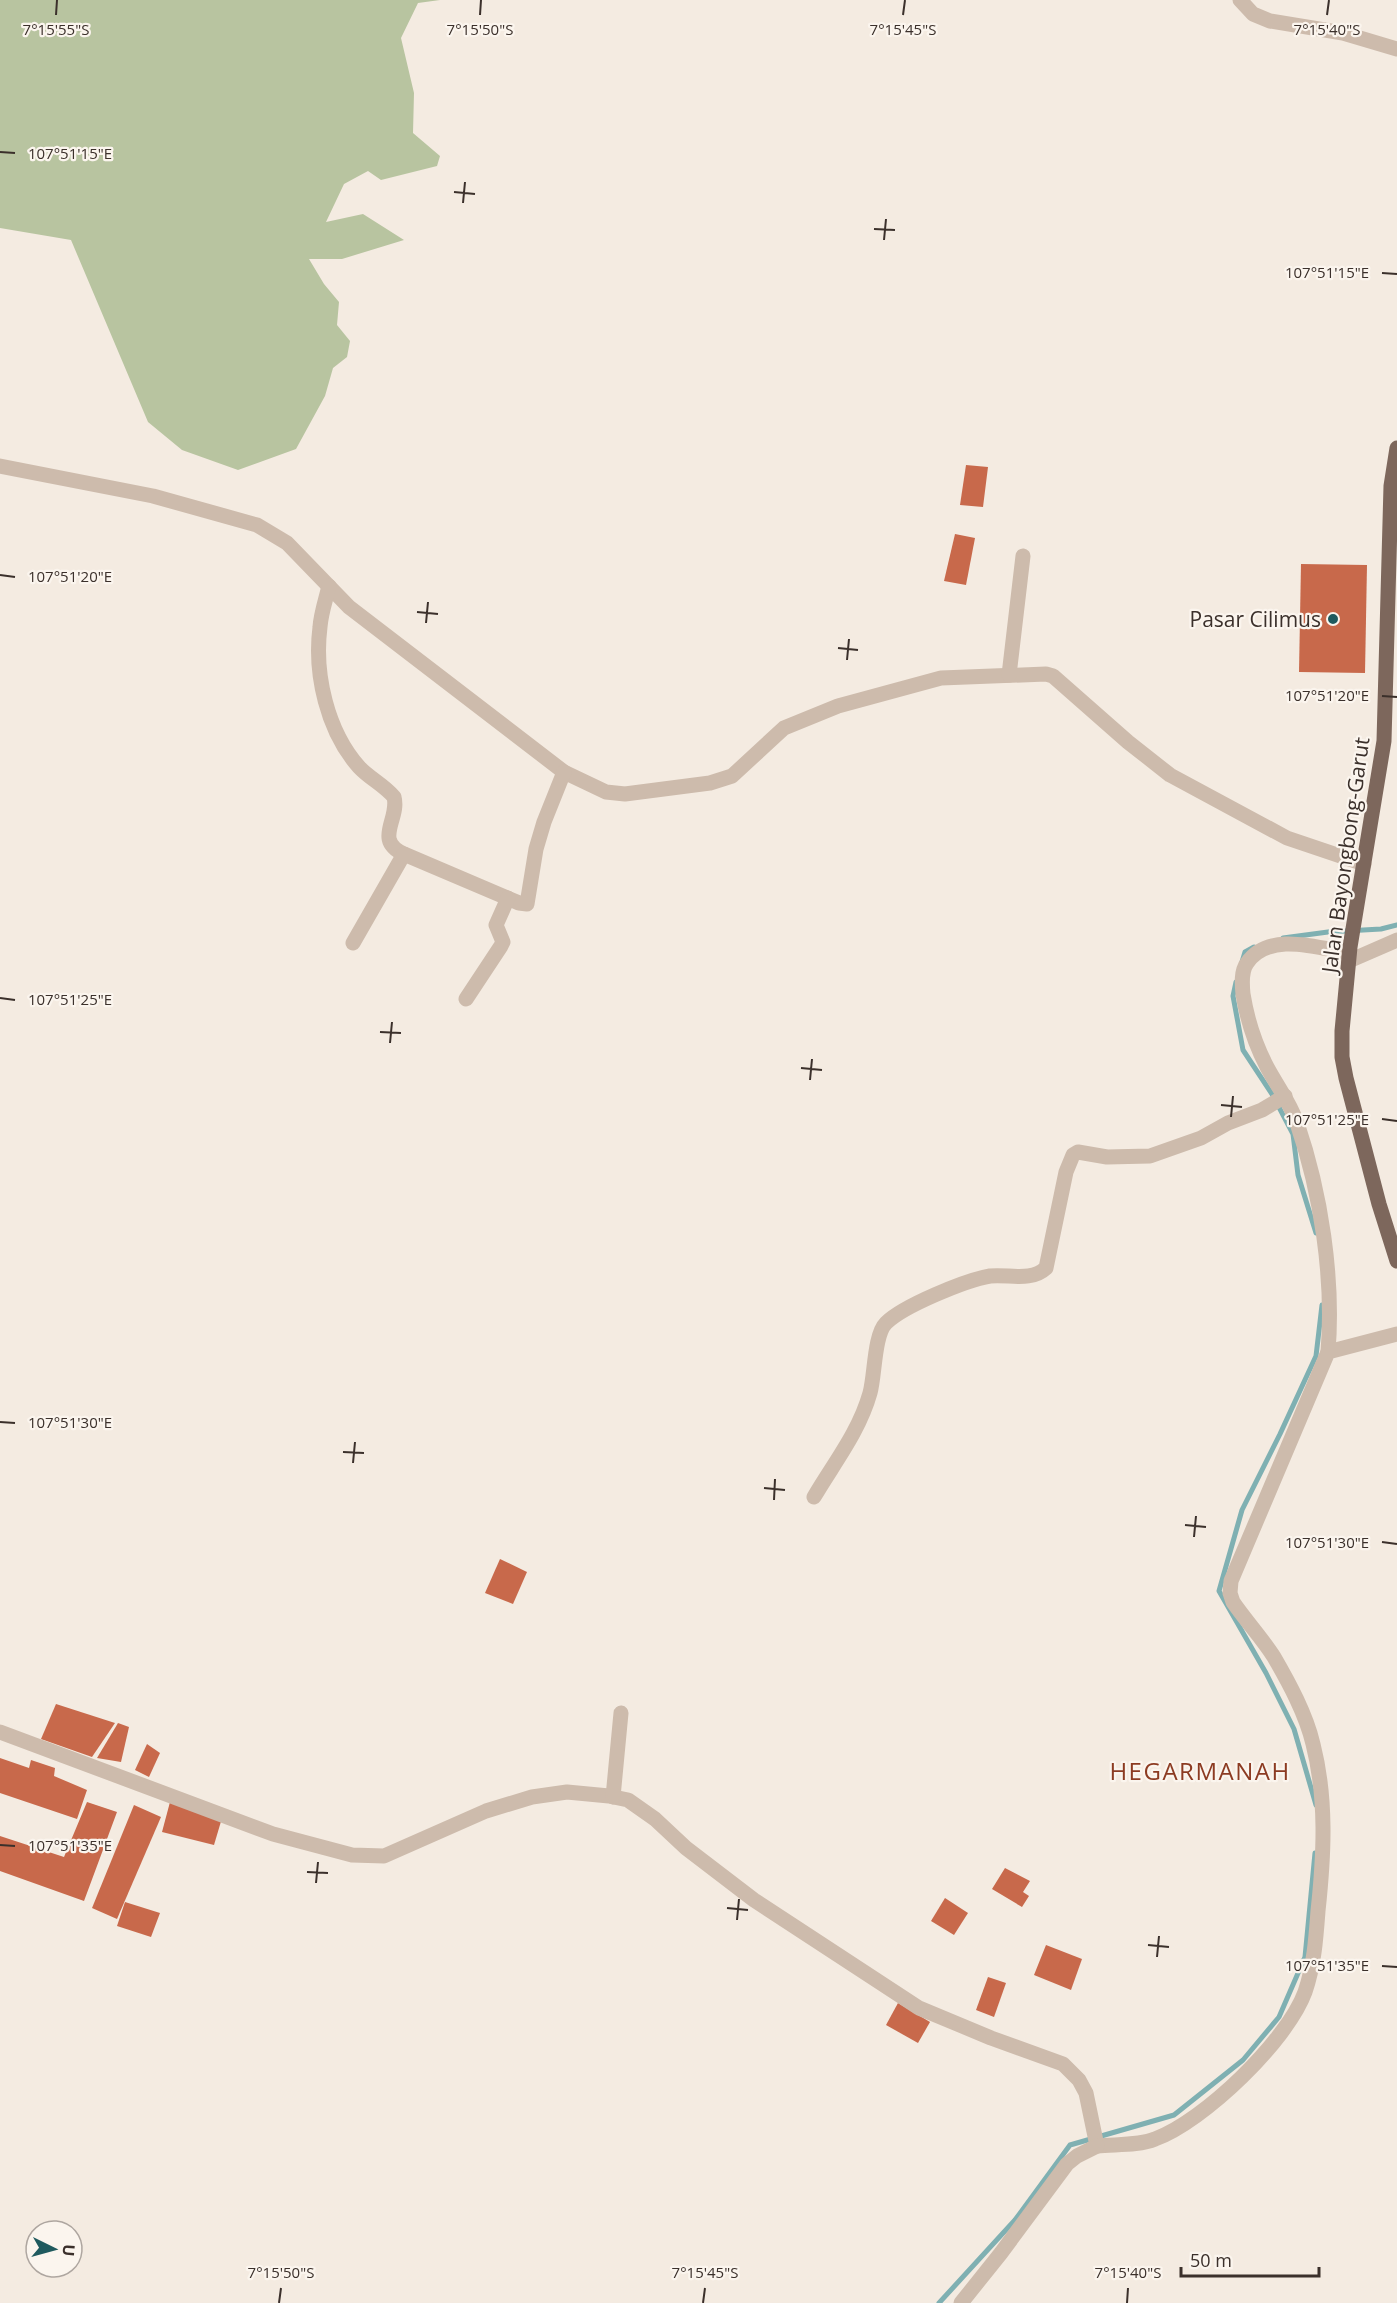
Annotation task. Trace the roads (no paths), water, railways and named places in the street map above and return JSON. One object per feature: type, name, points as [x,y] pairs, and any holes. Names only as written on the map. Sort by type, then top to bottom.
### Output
[{"type":"main road","name":"Jalan Bayongbong-Garut","points":[[1397,448],[1391,486],[1384,741],[1356,903],[1342,1031],[1342,1057],[1378,1204],[1397,1261]]},
{"type":"street","points":[[1240,0],[1253,14],[1270,21],[1342,33],[1397,49]]},
{"type":"street","points":[[0,466],[153,496],[257,525],[287,543],[349,607],[564,772],[606,792],[625,794],[710,783],[732,776],[784,728],[838,706],[941,678],[1046,674],[1053,676],[1143,756],[1170,776],[1287,837],[1364,864]]},
{"type":"street","points":[[1009,675],[1023,556]]},
{"type":"street","points":[[329,586],[320,627],[319,664],[324,698],[338,735],[357,765],[372,780],[394,796],[395,803],[388,833],[392,847],[508,898],[524,904],[529,902],[536,849],[564,772]]},
{"type":"street","points":[[353,943],[404,854]]},
{"type":"street","points":[[466,999],[503,942],[496,925],[508,898]]},
{"type":"street","points":[[961,2303],[1067,2164],[1096,2144],[1155,2140],[1214,2104],[1252,2066],[1281,2032],[1296,2011],[1304,1992],[1314,1955],[1324,1853],[1322,1793],[1313,1743],[1296,1699],[1273,1656],[1233,1602],[1230,1593],[1231,1581],[1328,1352],[1329,1299],[1317,1194],[1297,1122],[1255,1040],[1245,1007],[1242,977],[1245,964],[1255,954],[1277,944],[1298,944],[1349,953],[1397,940]]},
{"type":"street","points":[[813,1497],[851,1439],[870,1394],[880,1333],[886,1323],[928,1299],[987,1276],[1030,1277],[1046,1268],[1066,1172],[1072,1155],[1078,1152],[1107,1157],[1150,1156],[1201,1138],[1284,1098]]},
{"type":"street","points":[[1328,1352],[1397,1334]]},
{"type":"street","points":[[613,1797],[621,1713]]},
{"type":"street","points":[[0,1732],[273,1834],[352,1855],[384,1856],[486,1811],[532,1797],[567,1792],[628,1800],[655,1819],[686,1848],[754,1900],[919,2008],[991,2038],[1063,2064],[1079,2080],[1086,2093],[1096,2144]]},
{"type":"waterway","points":[[1283,938],[1328,932],[1381,929],[1397,925]]},
{"type":"waterway","points":[[1242,962],[1245,952],[1254,947]]},
{"type":"waterway","points":[[1236,982],[1233,996],[1243,1050],[1272,1094],[1293,1134],[1298,1175],[1316,1233]]},
{"type":"waterway","points":[[1316,1805],[1294,1729],[1266,1673],[1219,1591],[1242,1510],[1316,1356],[1322,1305]]},
{"type":"waterway","points":[[939,2303],[1015,2220],[1070,2145],[1174,2115],[1243,2060],[1279,2017],[1305,1957],[1315,1853]]},
{"type":"place","name":"Pasar Cilimus","points":[[1333,619]]},
{"type":"district","name":"HEGARMANAH","points":[[1200,1770]]}]
